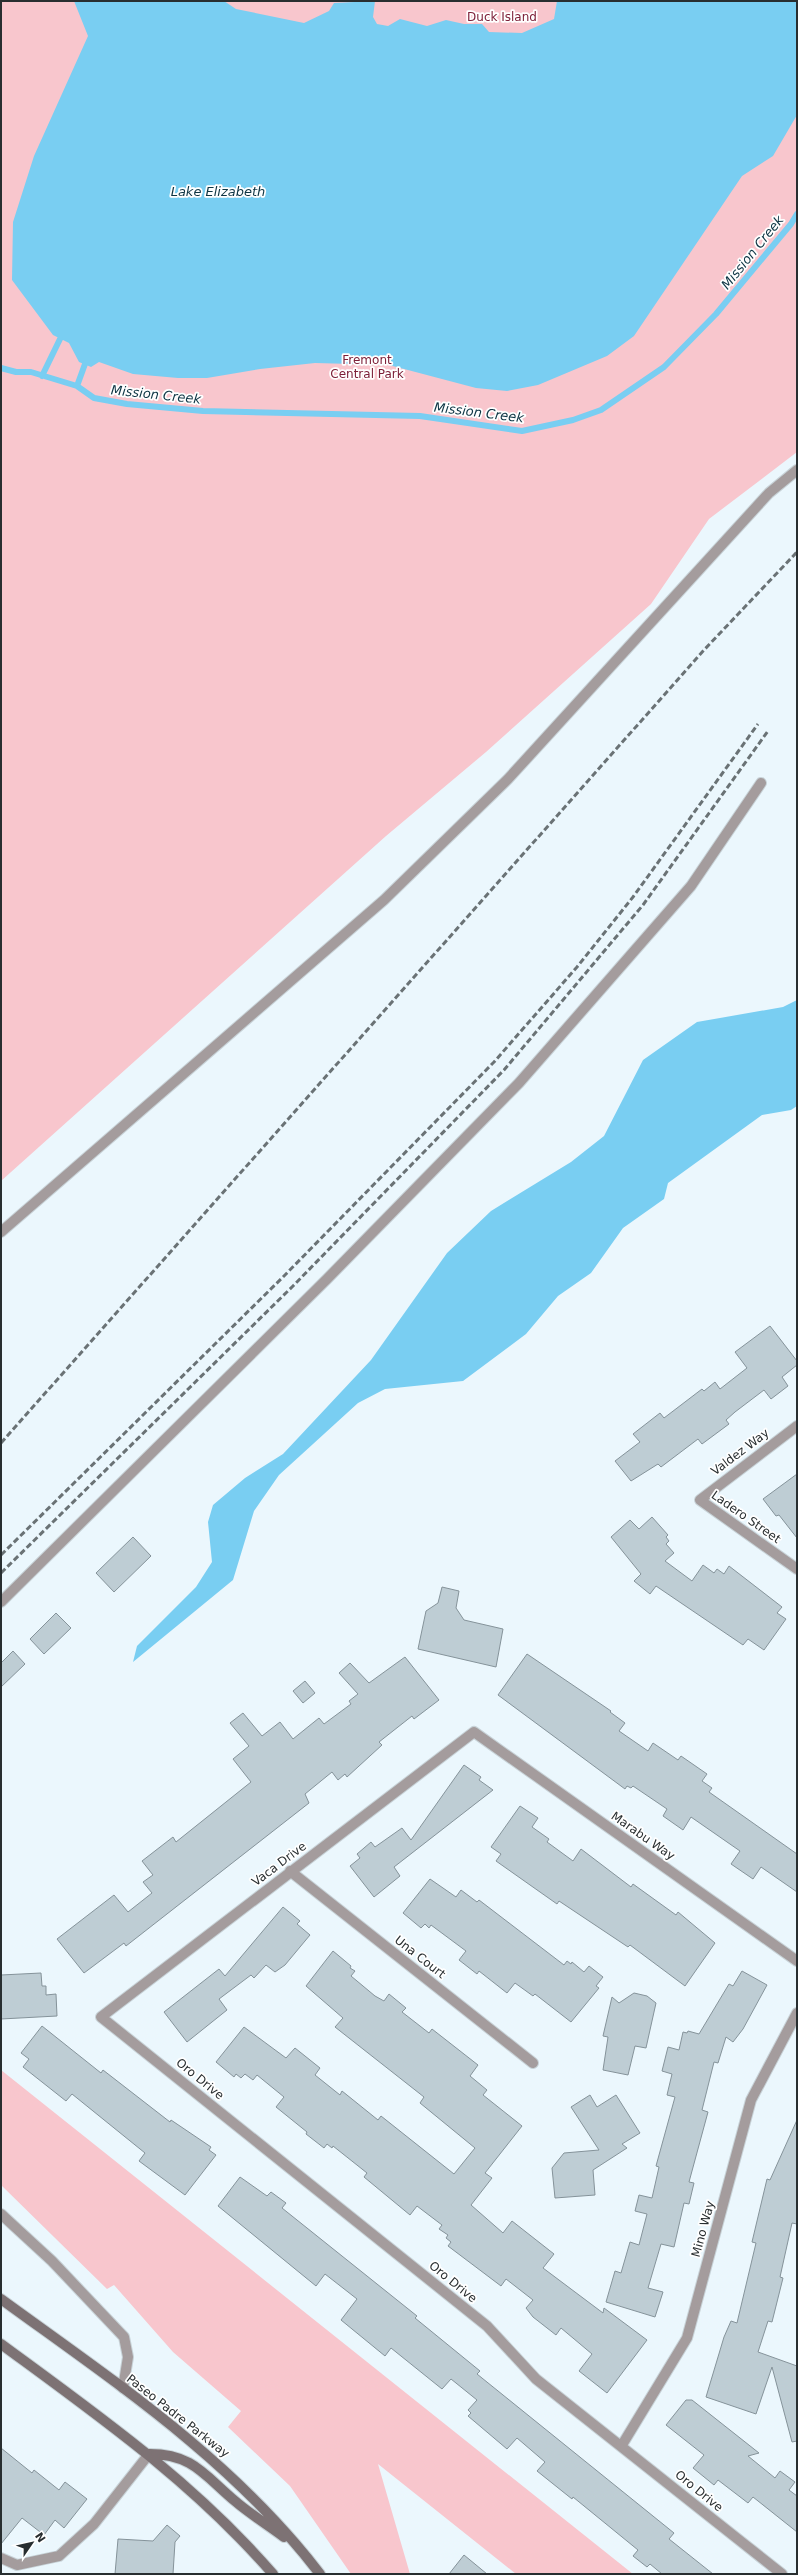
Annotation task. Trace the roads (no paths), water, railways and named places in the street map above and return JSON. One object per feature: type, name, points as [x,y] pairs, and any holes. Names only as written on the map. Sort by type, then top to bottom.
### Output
[{"type":"main road","name":"Paseo Padre Parkway","points":[[1,2299],[175,2427],[225,2469],[299,2548],[320,2574]]},
{"type":"main road","points":[[1,2344],[149,2454],[206,2504],[273,2574]]},
{"type":"main road","points":[[149,2454],[175,2456],[192,2463],[240,2506],[299,2548]]},
{"type":"street","points":[[1,1232],[384,900],[508,779],[769,493],[797,470]]},
{"type":"street","points":[[1,1602],[321,1285],[519,1084],[691,886],[761,783]]},
{"type":"street","name":"Valdez Way","points":[[700,1500],[797,1426]]},
{"type":"street","name":"Ladero Street","points":[[700,1500],[797,1569]]},
{"type":"street","name":"Vaca Drive","points":[[101,2017],[290,1871],[474,1732]]},
{"type":"street","name":"Marabu Way","points":[[474,1732],[797,1961]]},
{"type":"street","name":"Una Court","points":[[290,1871],[533,2063]]},
{"type":"street","name":"Mino Way","points":[[622,2445],[687,2338],[751,2100],[797,2013]]},
{"type":"street","name":"Oro Drive","points":[[101,2017],[487,2326],[536,2379],[622,2445],[782,2574]]},
{"type":"street","points":[[1,2214],[52,2261],[124,2337],[128,2357],[123,2388]]},
{"type":"street","points":[[1,2558],[17,2564],[60,2556],[94,2524],[149,2454]]},
{"type":"water","name":"Lake Elizabeth","points":[[74,1],[224,1],[236,9],[304,23],[329,11],[334,3],[375,1],[373,17],[377,24],[388,26],[400,19],[427,26],[446,20],[464,24],[482,24],[489,32],[522,33],[554,19],[557,1],[797,1],[797,115],[773,156],[742,176],[634,336],[607,356],[538,385],[507,391],[476,388],[389,365],[315,363],[260,369],[207,378],[178,378],[133,374],[99,362],[91,367],[79,362],[69,343],[53,335],[12,280],[13,222],[34,156],[88,36]]},
{"type":"water","points":[[797,1000],[797,1106],[791,1110],[762,1115],[668,1183],[664,1199],[623,1228],[591,1273],[558,1296],[526,1334],[463,1381],[385,1389],[358,1403],[279,1475],[254,1511],[233,1580],[133,1662],[137,1646],[196,1587],[212,1562],[208,1522],[213,1505],[245,1478],[283,1454],[371,1360],[447,1253],[491,1211],[571,1162],[604,1136],[643,1060],[697,1022],[783,1007]]},
{"type":"waterway","name":"Mission Creek","points":[[1,368],[16,372],[31,372],[77,386],[94,398],[127,404],[203,411],[420,416],[522,431],[573,420],[601,410],[664,367],[716,314],[791,224],[797,214]]},
{"type":"waterway","points":[[42,376],[60,339]]},
{"type":"waterway","points":[[77,386],[85,364]]},
{"type":"railway","points":[[1,1443],[704,650],[797,552]]},
{"type":"railway","points":[[1,1555],[283,1277],[494,1062],[577,967],[633,897],[758,724]]},
{"type":"railway","points":[[1,1573],[293,1286],[504,1070],[643,905],[768,731]]},
{"type":"park label","name":"Duck Island","points":[[502,17]]},
{"type":"park label","name":"Fremont Central Park","points":[[367,367]]}]
